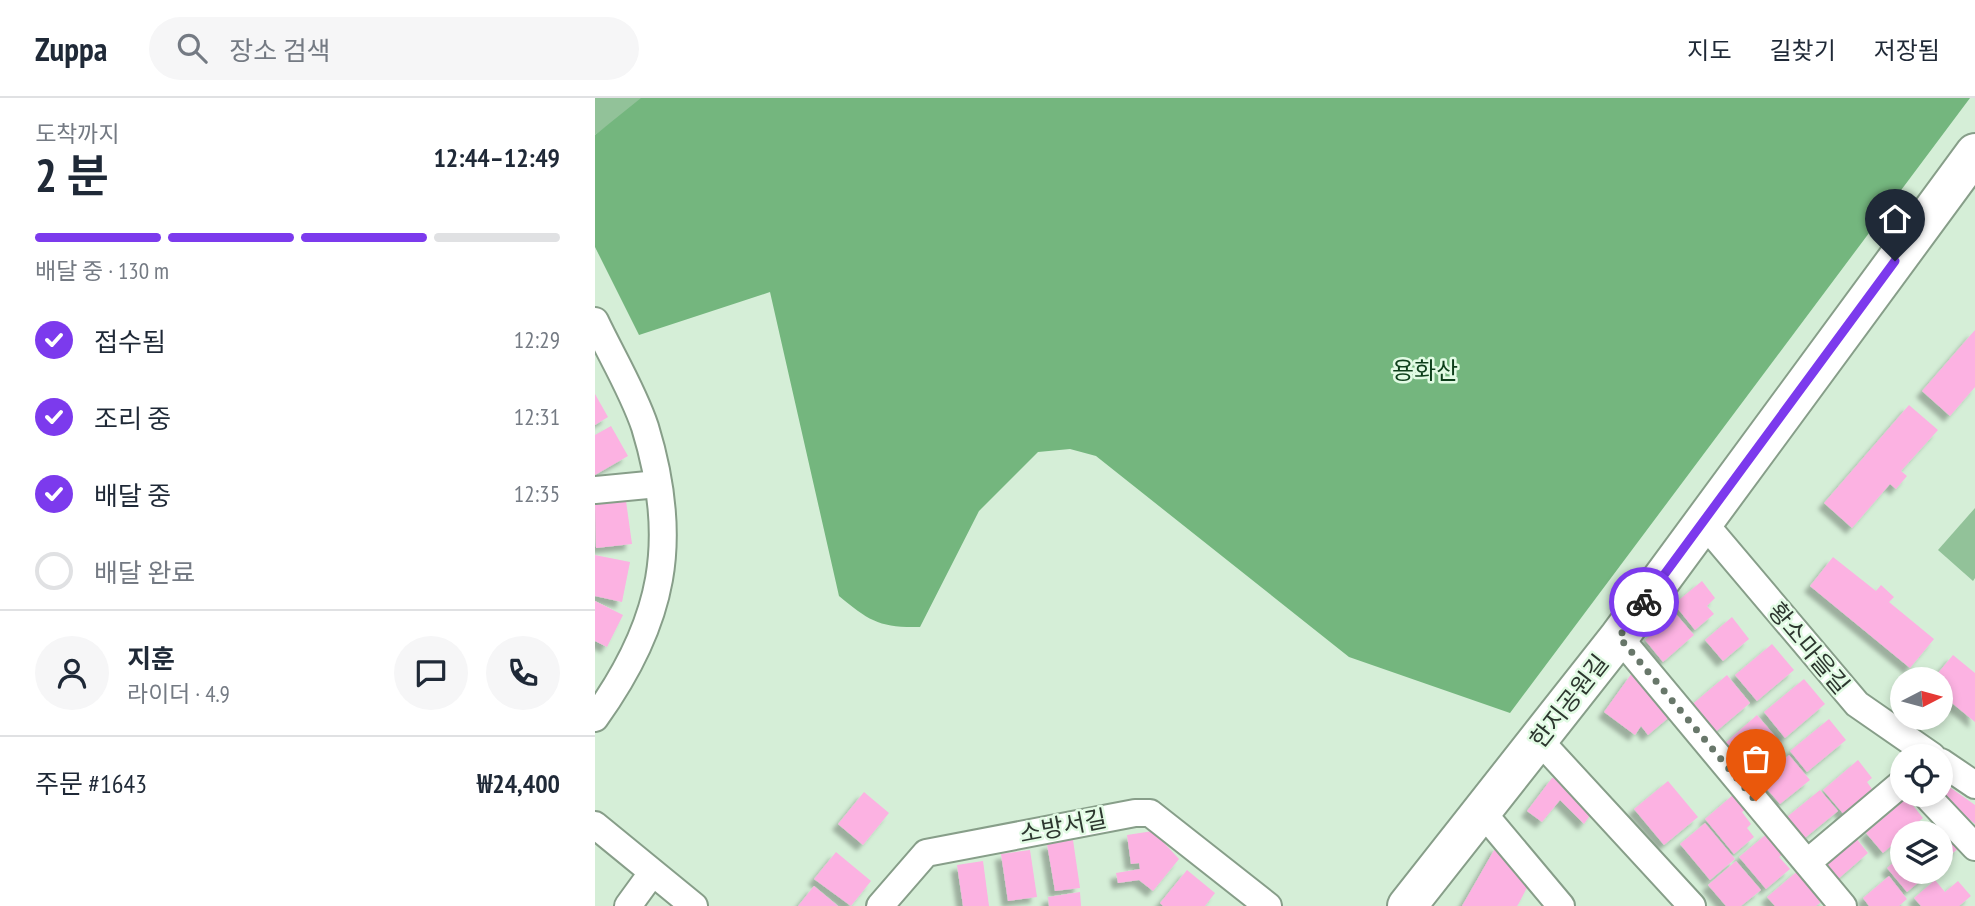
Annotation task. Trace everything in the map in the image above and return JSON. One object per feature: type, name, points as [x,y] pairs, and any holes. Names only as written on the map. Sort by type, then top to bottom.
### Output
[{"type":"street","name":"한지공원길","points":[[1408,906],[1619,637],[1975,153]]},
{"type":"street","points":[[595,321],[645,426],[664,524],[662,577],[638,647],[623,678],[595,718]]},
{"type":"street","points":[[595,490],[658,484]]},
{"type":"street","name":"황소마을길","points":[[1703,522],[1857,704],[1915,744]]},
{"type":"street","points":[[1619,637],[1843,906]]},
{"type":"street","points":[[1539,740],[1692,906]]},
{"type":"street","points":[[1953,770],[1975,786]]},
{"type":"street","points":[[1808,862],[1890,793]]},
{"type":"street","points":[[1938,807],[1975,846]]},
{"type":"street","name":"소방서길","points":[[880,906],[926,853],[1135,813],[1150,813],[1237,897],[1268,906]]},
{"type":"street","points":[[1483,813],[1561,906]]},
{"type":"street","points":[[595,825],[694,906]]},
{"type":"street","points":[[628,906],[652,873]]},
{"type":"green space","points":[[595,98],[641,98],[642,100],[595,135]]},
{"type":"green space","name":"용화산","points":[[641,98],[1970,98],[1510,713],[1349,657],[1096,456],[1070,449],[1038,452],[979,511],[920,627],[885,624],[859,612],[839,596],[770,292],[639,335],[595,247],[595,135]]},
{"type":"green space","points":[[1975,508],[1975,578],[1973,581],[1938,550]]},
{"type":"building","points":[[1975,330],[1975,387],[1950,416],[1922,391]]},
{"type":"building","points":[[595,394],[608,417],[595,425]]},
{"type":"building","points":[[1909,405],[1938,430],[1901,471],[1907,476],[1896,489],[1890,484],[1852,528],[1824,503]]},
{"type":"building","points":[[611,426],[628,456],[595,475],[595,435]]},
{"type":"building","points":[[626,501],[632,544],[596,548],[595,504]]},
{"type":"building","points":[[595,555],[630,562],[622,602],[595,596]]},
{"type":"building","points":[[1833,557],[1876,591],[1881,585],[1894,597],[1889,602],[1934,639],[1909,667],[1810,586]]},
{"type":"building","points":[[1702,581],[1715,598],[1707,606],[1714,614],[1695,630],[1674,604]]},
{"type":"building","points":[[595,601],[623,615],[607,647],[595,641]]},
{"type":"building","points":[[1676,614],[1694,635],[1663,662],[1645,640]]},
{"type":"building","points":[[1732,617],[1749,639],[1723,661],[1705,640]]},
{"type":"building","points":[[1772,644],[1794,670],[1757,701],[1735,675]]},
{"type":"building","points":[[1953,655],[1975,673],[1975,722],[1953,704],[1953,667],[1943,667]]},
{"type":"building","points":[[1632,673],[1679,709],[1648,735],[1641,726],[1635,735],[1604,712]]},
{"type":"building","points":[[1727,675],[1750,703],[1712,735],[1689,707]]},
{"type":"building","points":[[1804,679],[1825,704],[1785,738],[1764,712]]},
{"type":"building","points":[[1757,715],[1781,743],[1746,772],[1723,745]]},
{"type":"building","points":[[1829,719],[1846,740],[1807,772],[1790,751]]},
{"type":"building","points":[[1789,755],[1810,780],[1780,804],[1759,780]]},
{"type":"building","points":[[1858,760],[1872,778],[1867,782],[1872,789],[1866,794],[1869,797],[1846,817],[1823,790]]},
{"type":"building","points":[[1566,775],[1595,808],[1584,824],[1560,800],[1542,822],[1527,811],[1552,778]]},
{"type":"building","points":[[1668,781],[1698,817],[1664,845],[1634,809]]},
{"type":"building","points":[[1820,790],[1838,811],[1800,842],[1782,821]]},
{"type":"building","points":[[1953,790],[1975,805],[1975,824],[1953,805]]},
{"type":"building","points":[[864,792],[889,813],[863,845],[838,824]]},
{"type":"building","points":[[1734,794],[1746,809],[1742,812],[1751,824],[1747,828],[1754,837],[1734,854],[1705,819]]},
{"type":"building","points":[[1896,807],[1914,807],[1923,818],[1920,821],[1890,821],[1890,847],[1883,853],[1866,833]]},
{"type":"building","points":[[1705,823],[1735,859],[1710,880],[1680,844]]},
{"type":"building","points":[[1153,831],[1179,859],[1153,891],[1139,880],[1118,883],[1116,873],[1140,869],[1139,863],[1131,864],[1127,835]]},
{"type":"building","points":[[1769,832],[1785,852],[1779,857],[1790,869],[1766,889],[1739,857]]},
{"type":"building","points":[[1852,833],[1868,853],[1837,880],[1820,860]]},
{"type":"building","points":[[1953,839],[1960,847],[1953,853]]},
{"type":"building","points":[[1073,840],[1080,888],[1055,891],[1047,844]]},
{"type":"building","points":[[1497,845],[1534,874],[1519,903],[1517,906],[1462,906]]},
{"type":"building","points":[[1030,850],[1037,897],[1008,901],[1001,854]]},
{"type":"building","points":[[836,852],[871,881],[851,906],[814,879]]},
{"type":"building","points":[[983,861],[989,906],[963,906],[957,865]]},
{"type":"building","points":[[1736,861],[1761,890],[1741,906],[1726,906],[1708,885]]},
{"type":"building","points":[[1800,869],[1825,899],[1816,906],[1775,906],[1767,897]]},
{"type":"building","points":[[1187,870],[1215,893],[1205,906],[1163,906],[1160,903]]},
{"type":"building","points":[[1889,876],[1890,884],[1895,884],[1907,899],[1899,906],[1869,906],[1863,898]]},
{"type":"building","points":[[1958,881],[1971,896],[1959,906],[1921,906],[1914,898],[1930,884],[1938,884],[1945,892]]},
{"type":"building","points":[[1900,884],[1917,884],[1907,892]]},
{"type":"building","points":[[814,886],[838,906],[798,906]]},
{"type":"building","points":[[1080,892],[1081,906],[1049,906],[1048,897]]},
{"type":"way so far","points":[[1644,602],[1619,637],[1756,801]]},
{"type":"route","points":[[1644,602],[1895,261]]}]
